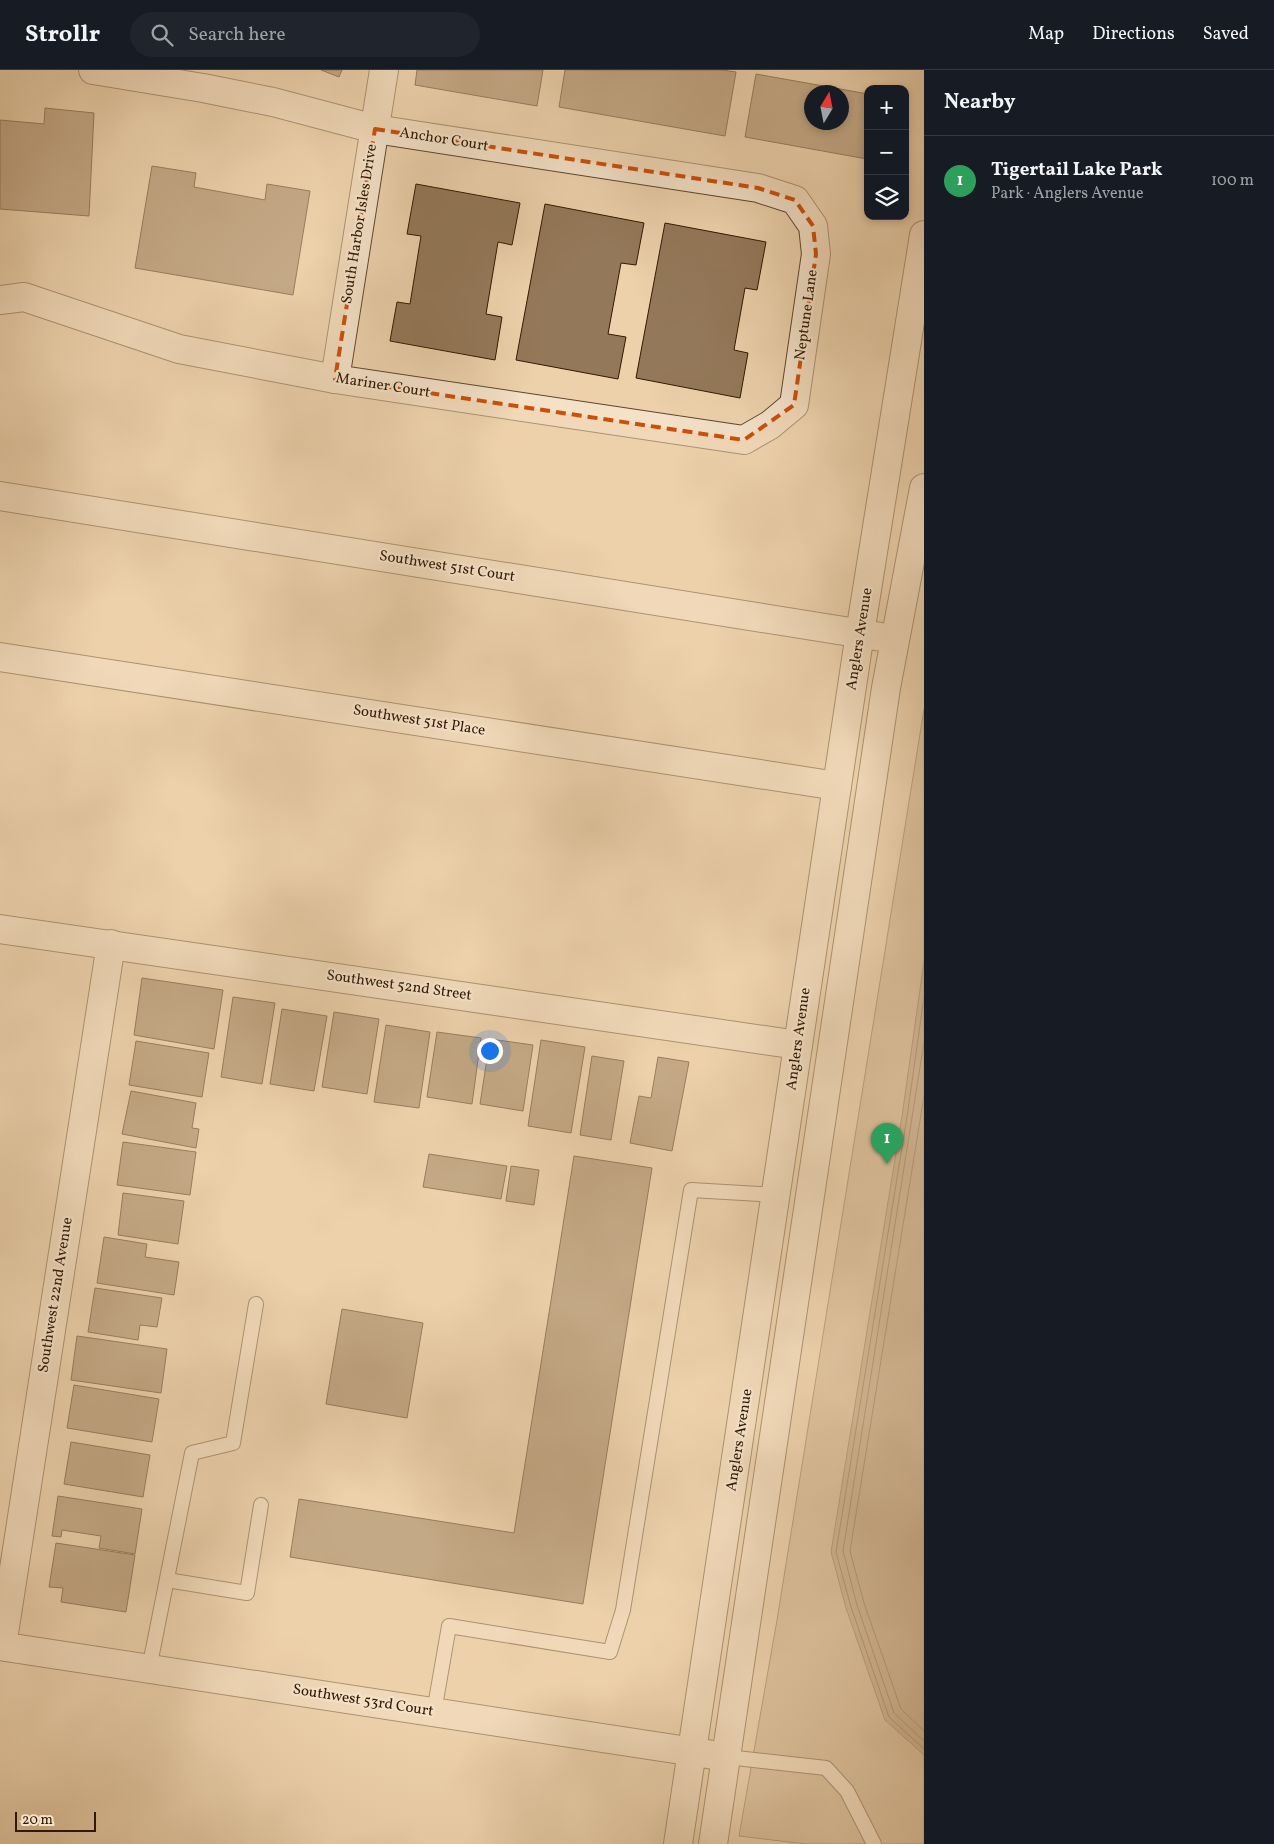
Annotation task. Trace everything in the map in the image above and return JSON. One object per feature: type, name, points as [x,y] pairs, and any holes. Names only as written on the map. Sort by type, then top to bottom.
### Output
[{"type":"street","name":"Anchor Court","points":[[93,70],[203,88],[273,102],[375,130],[758,188],[795,200]]},
{"type":"street","name":"South Harbor Isles Drive","points":[[335,379],[384,70]]},
{"type":"street","name":"Neptune Lane","points":[[770,425],[794,405],[816,254],[813,226],[795,200]]},
{"type":"street","name":"Anglers Avenue","points":[[678,1844],[860,633],[924,235]]},
{"type":"street","name":"Mariner Court","points":[[0,300],[24,297],[179,349],[335,379],[744,440],[770,425]]},
{"type":"street","points":[[713,1844],[894,639],[924,488]]},
{"type":"street","name":"Southwest 51st Court","points":[[0,496],[894,639]]},
{"type":"street","name":"Southwest 51st Place","points":[[0,657],[837,786]]},
{"type":"street","name":"Southwest 52nd Street","points":[[0,929],[798,1045]]},
{"type":"street","name":"Southwest 22nd Avenue","points":[[1,1646],[111,944]]},
{"type":"street","name":"Southwest 53rd Court","points":[[1,1646],[727,1756]]},
{"type":"lane","points":[[434,1712],[449,1626],[610,1652],[624,1610],[691,1190],[777,1195]]},
{"type":"lane","points":[[150,1668],[192,1453],[233,1444],[256,1304]]},
{"type":"lane","points":[[167,1580],[247,1592],[261,1506]]},
{"type":"lane","points":[[727,1756],[826,1768],[847,1791],[874,1844]]},
{"type":"highlighted area","points":[[375,129],[758,188],[795,200],[813,226],[816,254],[794,405],[744,440],[335,379]]},
{"type":"shaded area","points":[[924,709],[924,1844],[805,1844],[739,1836],[777,1620]]},
{"type":"water","points":[[924,961],[924,1755],[885,1720],[846,1608],[831,1552],[902,1116]]},
{"type":"building","points":[[321,70],[342,70],[339,77]]},
{"type":"building","points":[[417,70],[543,70],[537,106],[415,85]]},
{"type":"building","points":[[565,70],[722,70],[736,72],[725,136],[559,107]]},
{"type":"building","points":[[756,74],[818,85],[804,85],[804,130],[849,130],[849,91],[864,93],[864,158],[745,137]]},
{"type":"building","points":[[45,108],[94,113],[89,216],[0,209],[0,120],[44,124]]},
{"type":"building","points":[[152,166],[196,173],[194,187],[265,200],[267,184],[310,191],[293,295],[135,268]]},
{"type":"building","points":[[416,184],[520,203],[512,245],[498,242],[486,314],[502,317],[495,360],[390,341],[397,302],[410,304],[421,236],[407,234]]},
{"type":"building","points":[[545,204],[644,223],[636,265],[621,263],[608,334],[626,337],[618,379],[516,360]]},
{"type":"building","points":[[665,223],[766,242],[757,290],[745,288],[734,350],[748,353],[740,398],[636,378]]},
{"type":"building","points":[[142,978],[223,990],[214,1049],[134,1035]]},
{"type":"building","points":[[233,997],[275,1003],[262,1084],[221,1077]]},
{"type":"building","points":[[282,1009],[327,1016],[314,1091],[270,1084]]},
{"type":"building","points":[[334,1012],[379,1019],[367,1094],[322,1087]]},
{"type":"building","points":[[386,1025],[430,1032],[419,1108],[374,1102]]},
{"type":"building","points":[[437,1032],[481,1038],[472,1104],[427,1097]]},
{"type":"building","points":[[490,1039],[533,1045],[523,1111],[480,1104]]},
{"type":"building","points":[[541,1040],[585,1047],[571,1133],[528,1126]]},
{"type":"building","points":[[136,1041],[209,1053],[202,1097],[129,1085]]},
{"type":"building","points":[[592,1056],[624,1061],[611,1140],[580,1135]]},
{"type":"building","points":[[658,1057],[689,1062],[672,1151],[630,1143],[639,1096],[651,1098]]},
{"type":"building","points":[[131,1091],[196,1103],[192,1128],[199,1129],[196,1148],[122,1134]]},
{"type":"building","points":[[123,1142],[196,1152],[190,1195],[117,1185]]},
{"type":"building","points":[[429,1154],[507,1166],[501,1199],[423,1187]]},
{"type":"building","points":[[574,1156],[652,1168],[583,1604],[290,1557],[299,1499],[514,1533]]},
{"type":"building","points":[[511,1166],[539,1170],[534,1205],[506,1201]]},
{"type":"building","points":[[123,1193],[184,1201],[178,1244],[118,1235]]},
{"type":"building","points":[[104,1237],[147,1244],[145,1257],[179,1262],[174,1295],[97,1283]]},
{"type":"building","points":[[95,1288],[162,1298],[157,1327],[140,1325],[138,1340],[88,1332]]},
{"type":"building","points":[[342,1309],[423,1323],[407,1418],[326,1404]]},
{"type":"building","points":[[77,1336],[167,1349],[161,1393],[71,1380]]},
{"type":"building","points":[[74,1385],[159,1399],[152,1442],[67,1428]]},
{"type":"building","points":[[71,1442],[150,1455],[143,1497],[64,1484]]},
{"type":"building","points":[[58,1496],[142,1509],[135,1554],[99,1548],[101,1536],[62,1530],[61,1537],[52,1536]]},
{"type":"building","points":[[56,1543],[135,1555],[126,1612],[61,1602],[63,1588],[49,1587]]},
{"type":"place","name":"Tigertail Lake Park","points":[[887,1164]]}]
